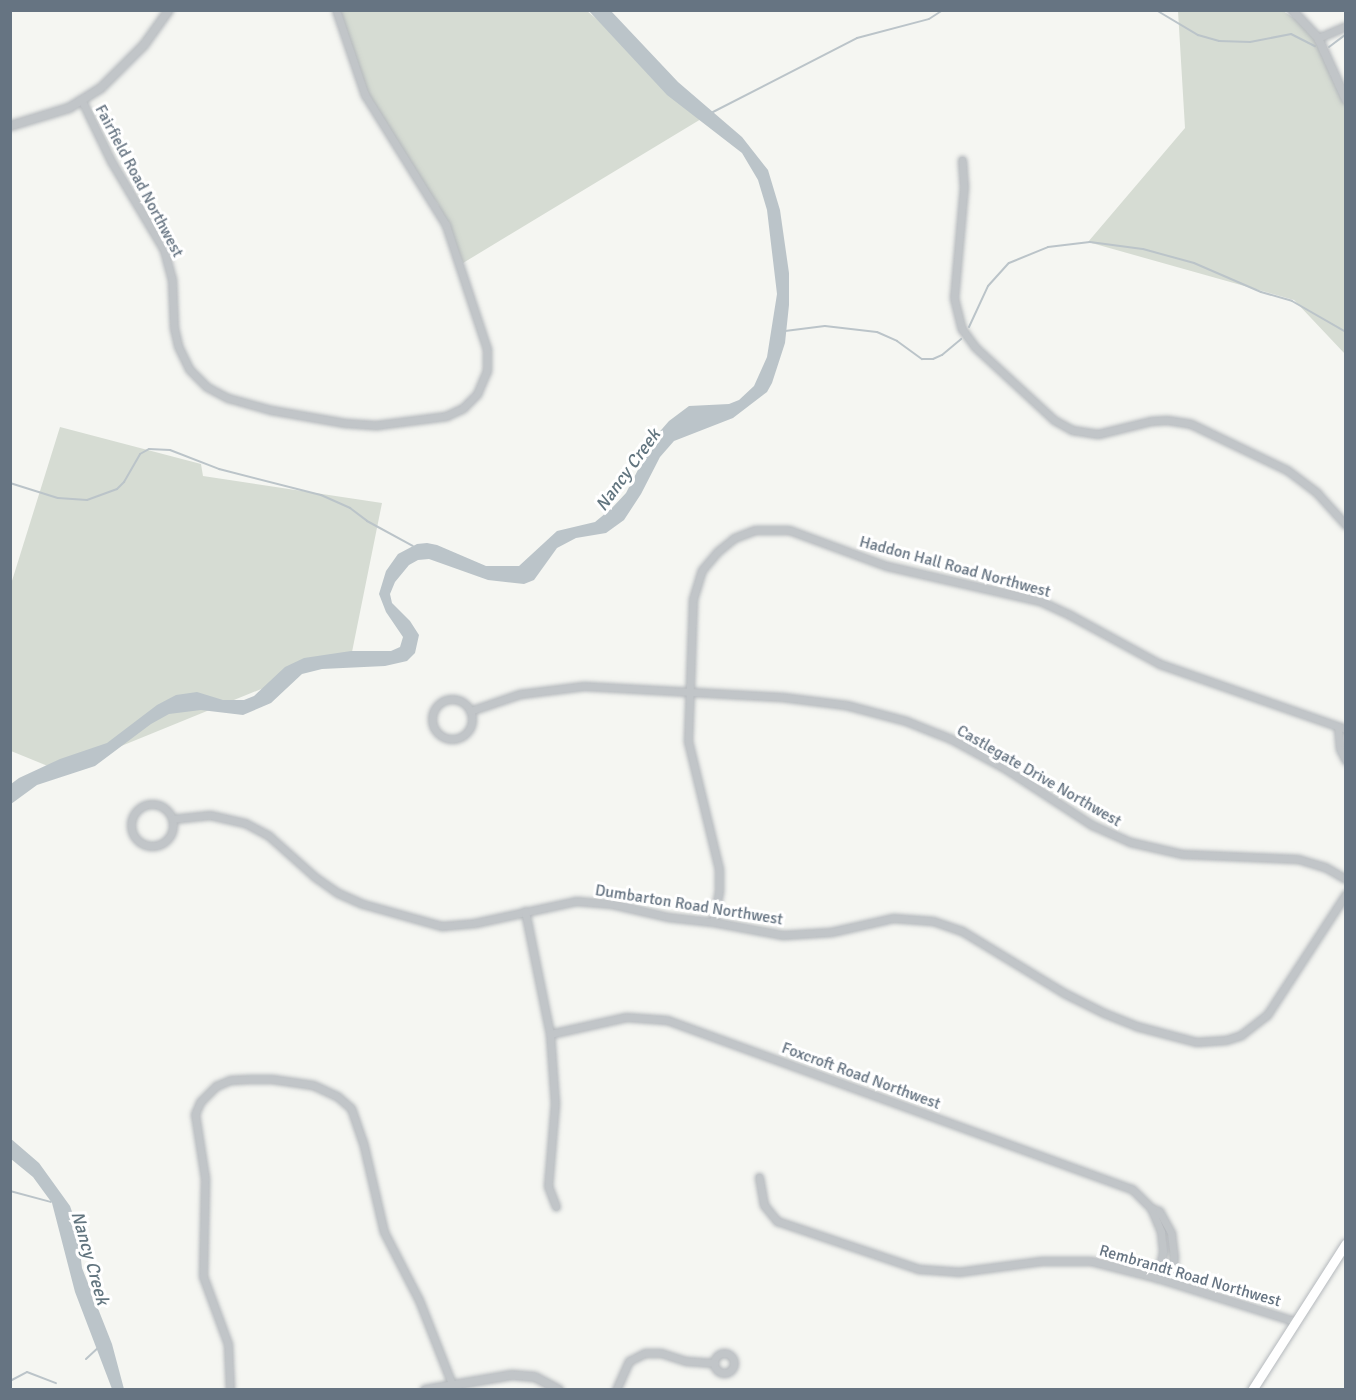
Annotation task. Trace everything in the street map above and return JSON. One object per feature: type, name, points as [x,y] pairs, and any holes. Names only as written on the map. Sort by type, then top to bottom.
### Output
[{"type":"main road","points":[[1252,1389],[1346,1243]]},
{"type":"street","points":[[10,126],[56,113],[82,101],[122,70],[169,10]]},
{"type":"street","name":"Fairfield Road Northwest","points":[[82,101],[111,161],[164,250],[172,279],[174,328],[178,346],[189,369],[207,387],[228,398],[271,410],[345,423],[377,425],[446,416],[463,408],[477,394],[487,371],[487,350],[446,225],[365,95],[336,10]]},
{"type":"street","points":[[1292,10],[1318,38],[1346,100]]},
{"type":"street","points":[[1318,38],[1346,26]]},
{"type":"street","points":[[962,160],[964,186],[954,298],[962,329],[975,347],[1054,420],[1072,430],[1098,434],[1151,421],[1191,424],[1287,470],[1317,493],[1346,525]]},
{"type":"street","name":"Haddon Hall Road Northwest","points":[[713,922],[719,891],[719,869],[690,756],[687,726],[693,599],[702,570],[717,552],[734,538],[755,530],[777,529],[798,532],[887,566],[1040,602],[1070,615],[1160,664],[1342,728],[1340,749],[1346,761]]},
{"type":"street","name":"Castlegate Drive Northwest","points":[[470,711],[520,694],[567,687],[603,686],[807,699],[883,714],[928,730],[972,750],[1092,825],[1130,842],[1182,854],[1298,860],[1325,867],[1346,879]]},
{"type":"street","points":[[454,699],[461,701],[470,711],[469,729],[460,738],[441,736],[434,727],[433,713],[441,702],[454,699]]},
{"type":"street","points":[[151,803],[164,808],[172,819],[172,833],[162,844],[149,847],[141,844],[132,834],[130,820],[138,808],[144,805],[151,803]]},
{"type":"street","name":"Dumbarton Road Northwest","points":[[172,819],[210,815],[245,823],[268,836],[315,877],[338,893],[363,904],[422,922],[462,925],[562,903],[591,901],[668,918],[713,922],[769,933],[798,935],[831,932],[893,918],[933,921],[962,932],[1064,993],[1104,1013],[1184,1040],[1209,1043],[1241,1035],[1267,1015],[1346,894]]},
{"type":"street","points":[[525,911],[550,1034],[555,1104],[548,1186],[556,1208]]},
{"type":"street","name":"Foxcroft Road Northwest","points":[[550,1034],[626,1017],[667,1020],[1132,1189],[1151,1208],[1159,1211],[1171,1233],[1174,1246],[1172,1282]]},
{"type":"street","points":[[230,1389],[228,1344],[203,1276],[205,1178],[194,1121],[199,1104],[209,1091],[230,1080],[249,1079],[272,1079],[313,1086],[337,1096],[351,1108],[363,1142],[384,1232],[419,1300],[452,1384]]},
{"type":"street","name":"Rembrandt Road Northwest","points":[[759,1177],[764,1205],[777,1221],[919,1269],[958,1272],[1041,1261],[1072,1260],[1111,1264],[1294,1321]]},
{"type":"street","name":"Foxcroft Road Northwest","points":[[1151,1208],[1163,1242],[1157,1278]]},
{"type":"street","points":[[616,1389],[629,1361],[645,1353],[661,1353],[686,1361],[714,1363]]},
{"type":"street","points":[[425,1389],[524,1375],[546,1381],[559,1389]]},
{"type":"shaded area","points":[[333,11],[587,11],[711,113],[463,263],[438,204],[384,131]]},
{"type":"shaded area","points":[[589,11],[611,11],[678,82],[742,137],[768,170],[780,210],[789,273],[789,305],[785,343],[767,392],[733,418],[674,441],[660,457],[641,494],[624,520],[606,533],[576,538],[557,548],[534,580],[524,584],[488,580],[429,559],[418,560],[409,565],[395,582],[390,594],[392,603],[410,621],[419,635],[415,653],[407,661],[385,666],[322,669],[302,674],[271,703],[243,715],[201,710],[169,714],[151,724],[95,766],[37,785],[11,804],[11,784],[19,778],[60,759],[107,743],[157,705],[176,695],[197,692],[223,700],[244,700],[254,696],[285,667],[304,658],[351,651],[391,651],[400,647],[403,637],[386,612],[379,594],[386,571],[398,554],[417,544],[427,543],[486,566],[519,566],[557,531],[595,522],[612,508],[626,493],[655,437],[669,421],[689,406],[729,404],[739,400],[754,386],[767,357],[777,294],[767,210],[758,180],[742,153],[667,95]]},
{"type":"shaded area","points":[[1178,11],[1283,11],[1311,29],[1345,102],[1345,354],[1294,300],[1088,242],[1185,128]]},
{"type":"shaded area","points":[[60,427],[201,464],[203,476],[382,503],[352,652],[60,771],[11,751],[11,584]]},
{"type":"shaded area","points":[[10,1138],[39,1163],[70,1206],[77,1226],[82,1268],[112,1344],[124,1389],[112,1389],[75,1292],[52,1203],[33,1177],[11,1159]]},
{"type":"waterway","points":[[711,113],[857,38],[929,19],[943,10]]},
{"type":"waterway","points":[[1156,10],[1198,35],[1219,41],[1250,42],[1291,34],[1315,46]]},
{"type":"waterway","points":[[1329,47],[1346,34]]},
{"type":"waterway","points":[[969,327],[988,286],[1009,263],[1048,247],[1090,242],[1143,249],[1194,263],[1261,292],[1292,301],[1346,332]]},
{"type":"waterway","points":[[785,331],[825,326],[877,332],[897,341],[922,359],[933,359],[942,355],[961,339]]},
{"type":"waterway","points":[[10,483],[58,498],[87,500],[117,489],[124,482],[140,454],[149,449],[170,450],[219,469],[321,495],[350,508],[367,521],[413,546]]},
{"type":"waterway","points":[[10,1191],[51,1202]]},
{"type":"waterway","points":[[86,1359],[99,1347]]},
{"type":"waterway","points":[[10,1381],[27,1372],[56,1383]]},
{"type":"water label","name":"Nancy Creek","points":[[628,470]]},
{"type":"water label","name":"Nancy Creek","points":[[90,1258]]}]
